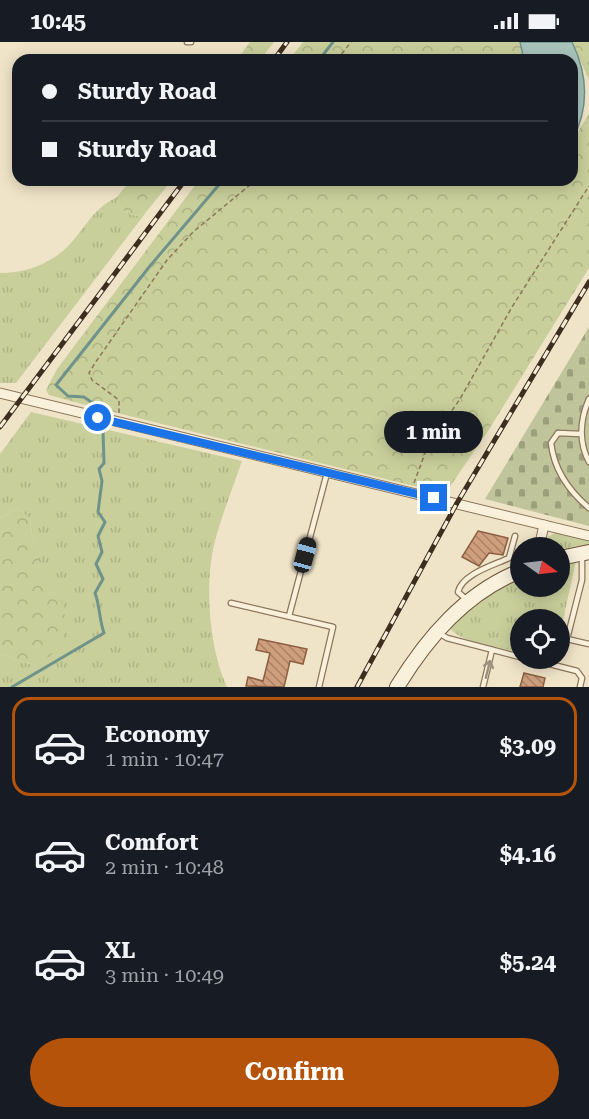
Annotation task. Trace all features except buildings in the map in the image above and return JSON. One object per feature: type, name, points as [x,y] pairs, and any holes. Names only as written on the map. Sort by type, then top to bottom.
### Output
[{"type":"street","points":[[0,393],[589,536]]},
{"type":"street","points":[[541,537],[544,525]]},
{"type":"street","points":[[570,556],[585,553]]},
{"type":"street","points":[[397,687],[418,652],[437,631],[468,601],[488,587],[510,576]]},
{"type":"lane","points":[[589,399],[584,410],[581,434],[589,462]]},
{"type":"lane","points":[[581,434],[558,433],[551,443],[552,453],[566,485],[589,508]]},
{"type":"lane","points":[[289,616],[327,473]]},
{"type":"lane","points":[[468,601],[458,592],[459,587],[467,579],[509,558],[515,536]]},
{"type":"lane","points":[[585,553],[582,580],[567,639],[589,644]]},
{"type":"lane","points":[[582,580],[589,582]]},
{"type":"lane","points":[[231,603],[335,629],[320,687]]},
{"type":"lane","points":[[437,631],[447,638],[510,654]]},
{"type":"lane","points":[[483,687],[492,650]]},
{"type":"lane","points":[[570,669],[578,671],[582,678],[579,687]]},
{"type":"path","points":[[342,54],[351,42]]},
{"type":"path","points":[[116,423],[119,400],[92,380],[89,373],[94,363],[166,260],[193,232],[249,186]]},
{"type":"path","points":[[411,492],[428,445],[460,399],[512,308],[589,186]]},
{"type":"green space","points":[[250,42],[274,42],[265,54],[241,54]]},
{"type":"green space","points":[[303,42],[520,42],[523,54],[294,54]]},
{"type":"green space","points":[[572,42],[589,42],[589,80],[578,54]]},
{"type":"green space","points":[[589,114],[589,268],[488,431],[449,488],[434,491],[89,406],[49,395],[46,390],[57,369],[194,186],[578,186],[578,131]]},
{"type":"green space","points":[[167,186],[147,211],[137,216],[124,210],[116,198],[125,187]]},
{"type":"green space","points":[[116,198],[121,208],[130,214],[137,216],[147,211],[16,383],[0,383],[0,273],[34,268],[57,256],[100,208]]},
{"type":"green space","points":[[589,327],[589,526],[485,499]]},
{"type":"green space","points":[[31,412],[242,461],[215,541],[210,576],[212,635],[227,687],[0,687],[0,654],[36,666],[61,603],[40,564],[30,519],[17,508],[0,519],[0,454]]},
{"type":"green space","points":[[17,508],[30,519],[40,563],[57,592],[65,614],[64,634],[60,643],[54,652],[36,666],[0,654],[0,519]]},
{"type":"green space","points":[[555,533],[585,540],[589,542],[589,546],[570,550],[570,537],[548,537]]},
{"type":"green space","points":[[570,561],[576,561],[570,588]]},
{"type":"green space","points":[[510,581],[510,597],[568,597],[565,609],[510,609],[510,650],[469,640],[453,632],[449,626],[464,610]]},
{"type":"water","points":[[520,42],[572,42],[578,54],[523,54]]},
{"type":"water","points":[[578,55],[585,93],[578,129]]},
{"type":"waterway","points":[[324,54],[333,42]]},
{"type":"waterway","points":[[104,411],[84,397],[68,396],[56,385],[150,266],[218,186]]},
{"type":"waterway","points":[[12,687],[104,633],[95,593],[103,579],[96,564],[102,552],[98,536],[105,522],[98,512],[102,481],[99,469],[104,463],[103,431]]},
{"type":"railway","points":[[278,54],[287,42]]},
{"type":"railway","points":[[0,427],[181,186]]},
{"type":"railway","points":[[357,687],[457,503],[589,282]]},
{"type":"route","points":[[98,418],[434,498]]}]
